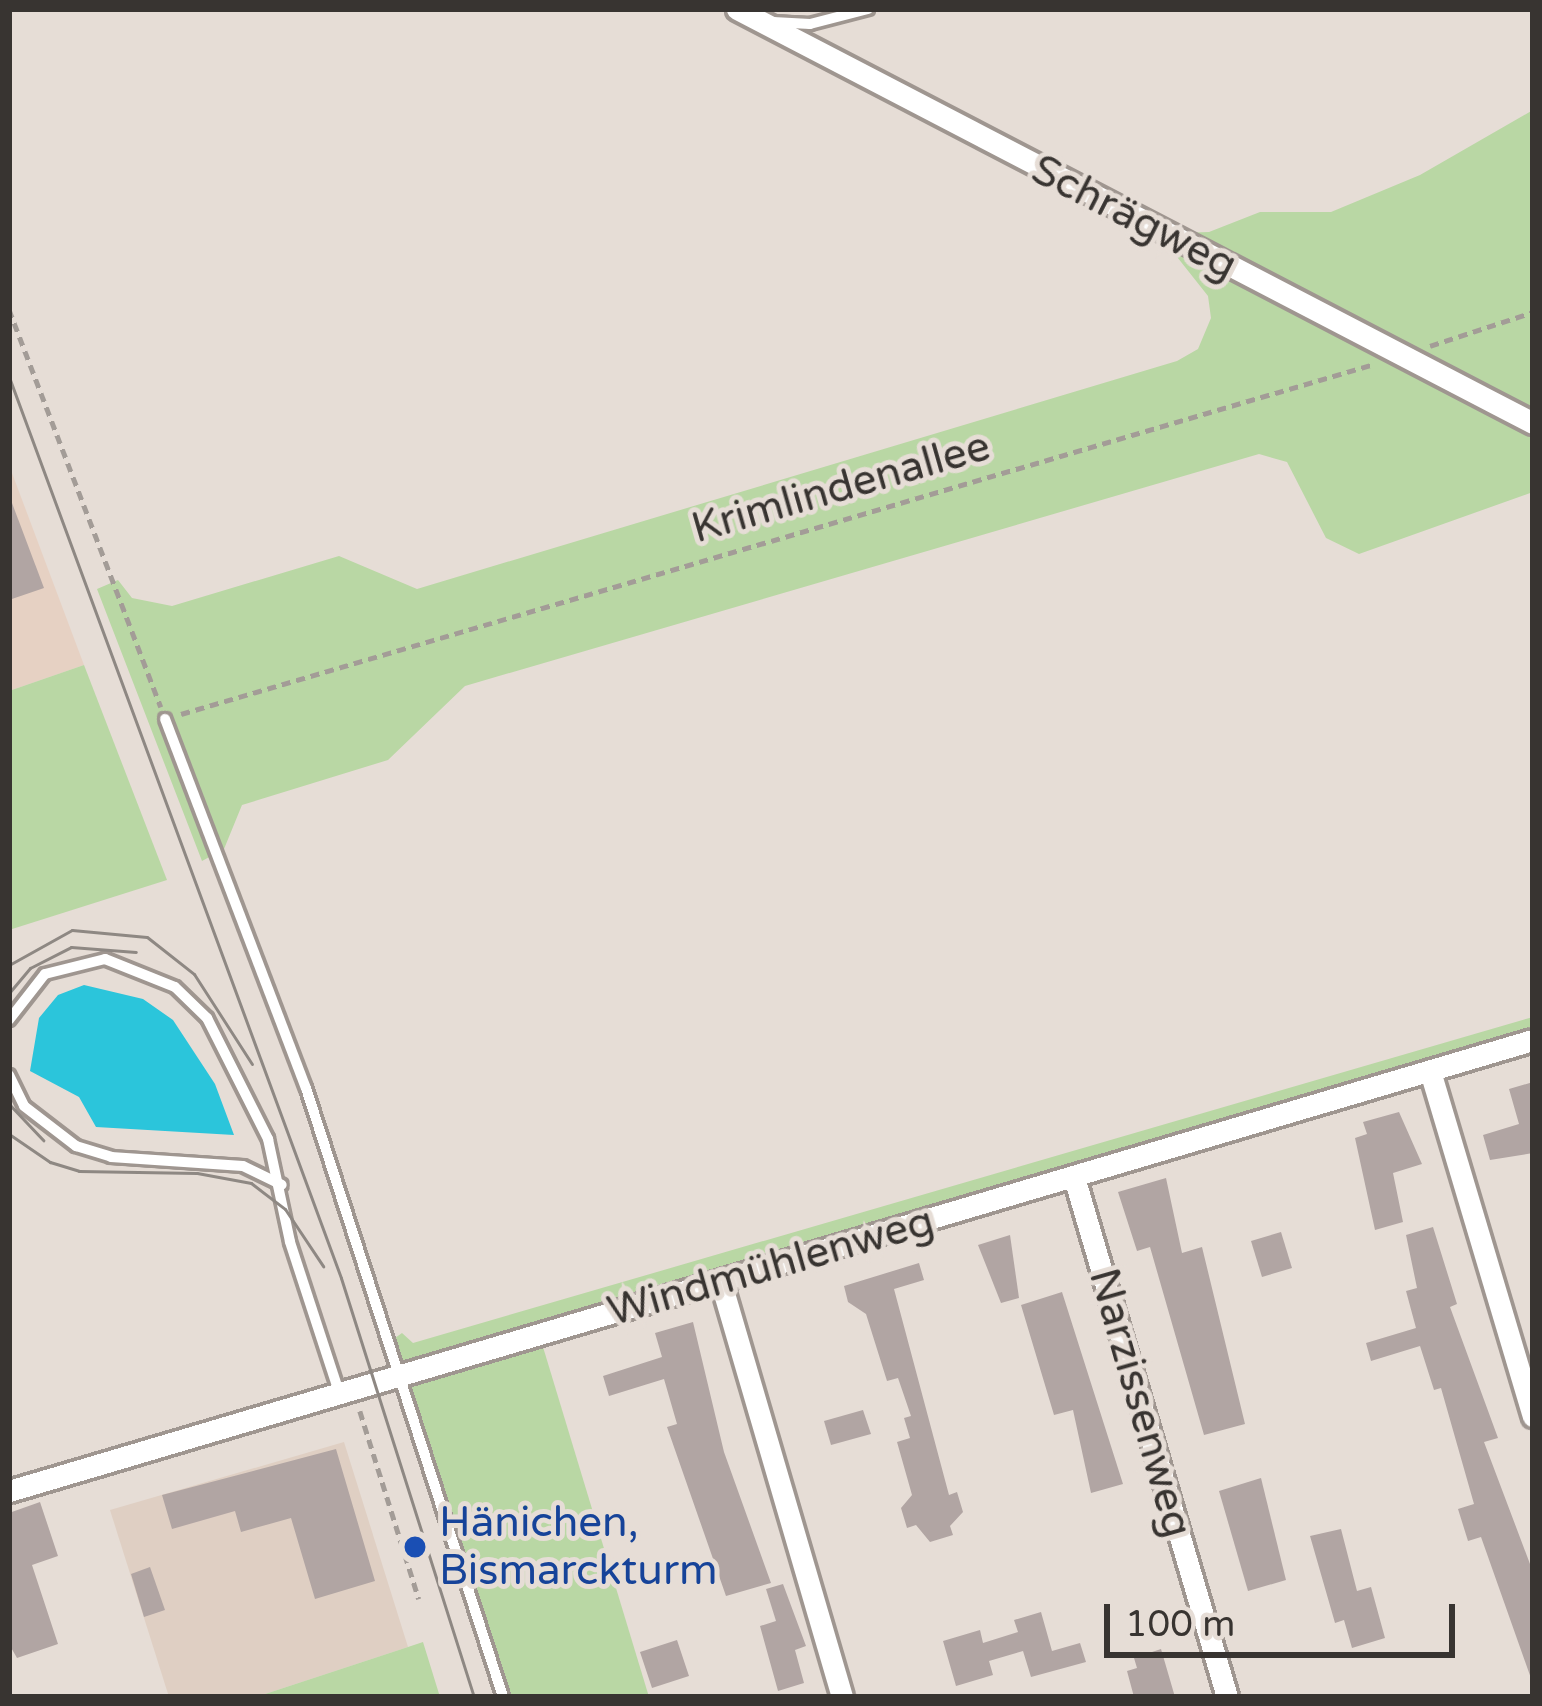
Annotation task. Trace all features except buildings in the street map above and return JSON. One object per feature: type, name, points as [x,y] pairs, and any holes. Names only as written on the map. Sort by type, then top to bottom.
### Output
[{"type":"street","name":"Schrägweg","points":[[737,9],[1533,423]]},
{"type":"street","name":"Windmühlenweg","points":[[9,1491],[1533,1040]]},
{"type":"street","points":[[1430,1071],[1533,1416]]},
{"type":"street","name":"Narzissenweg","points":[[1074,1177],[1227,1697]]},
{"type":"street","points":[[721,1283],[842,1697]]},
{"type":"lane","points":[[758,21],[810,24],[868,9]]},
{"type":"lane","points":[[165,719],[306,1088],[502,1697]]},
{"type":"lane","points":[[9,1020],[45,974],[73,961],[138,967],[175,987],[207,1018],[238,1067],[282,1185],[290,1242],[346,1390]]},
{"type":"lane","points":[[9,1075],[35,1118],[76,1146],[111,1157],[243,1166],[282,1185]]},
{"type":"path","points":[[9,309],[165,719]]},
{"type":"path","name":"Krimlindenallee","points":[[165,719],[1403,356],[1533,312]]},
{"type":"path","points":[[346,1390],[419,1599]]},
{"type":"shaded area","points":[[9,465],[84,665],[9,691]]},
{"type":"shaded area","points":[[344,1442],[408,1647],[256,1697],[169,1697],[110,1510]]},
{"type":"green space","points":[[1533,110],[1533,492],[1359,554],[1326,538],[1287,462],[1259,454],[465,686],[388,760],[242,805],[224,849],[202,861],[97,589],[118,580],[132,598],[172,606],[339,556],[417,589],[1177,361],[1198,349],[1211,318],[1208,296],[1166,243],[1181,233],[1209,232],[1260,212],[1331,212],[1420,175]]},
{"type":"green space","points":[[84,665],[167,880],[9,930],[9,691]]},
{"type":"green space","points":[[1533,1017],[1533,1029],[406,1365],[400,1356],[395,1338],[402,1333],[413,1343]]},
{"type":"green space","points":[[543,1347],[649,1697],[507,1697],[405,1388]]},
{"type":"green space","points":[[423,1642],[440,1697],[256,1697],[408,1647]]},
{"type":"water","points":[[84,985],[143,999],[173,1020],[215,1084],[234,1135],[96,1127],[79,1097],[30,1071],[39,1018],[58,995]]},
{"type":"tram line","points":[[9,377],[341,1278],[474,1697]]},
{"type":"tram line","points":[[9,965],[72,930],[147,937],[194,974],[252,1064]]},
{"type":"tram line","points":[[9,993],[30,968],[71,947],[136,952]]},
{"type":"tram line","points":[[9,1104],[43,1140]]},
{"type":"tram line","points":[[9,1134],[50,1162],[79,1171],[197,1173],[251,1183],[285,1209],[323,1266]]},
{"type":"place","name":"Hänichen, Bismarckturm","points":[[415,1547]]}]
